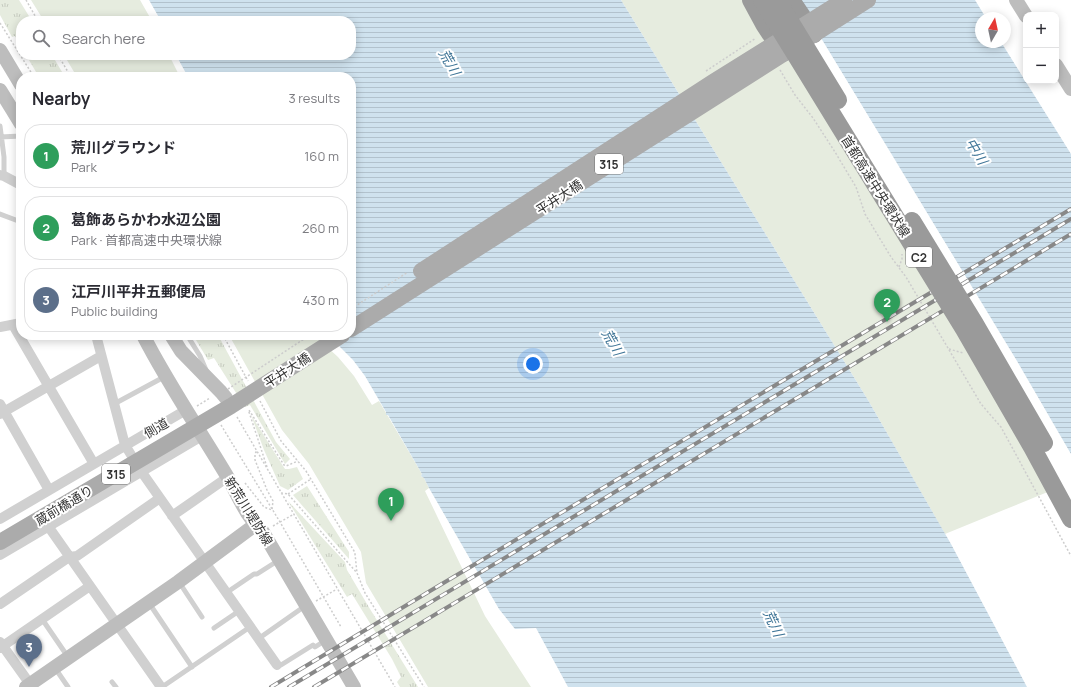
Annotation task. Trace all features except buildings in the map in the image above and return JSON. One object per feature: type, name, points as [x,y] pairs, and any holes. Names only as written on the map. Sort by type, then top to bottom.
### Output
[{"type":"highway","points":[[751,0],[779,48]]},
{"type":"highway","name":"首都高速中央環状線","points":[[762,0],[964,329],[1071,518]]},
{"type":"highway","name":"首都高速中央環状線","points":[[777,0],[878,168],[975,324],[1071,492]]},
{"type":"highway","points":[[791,0],[810,29]]},
{"type":"main road","name":"平井大橋","points":[[810,29],[844,0]]},
{"type":"main road","name":"平井大橋","points":[[356,314],[779,48],[810,29],[868,0]]},
{"type":"main road","points":[[1016,0],[1024,12]]},
{"type":"main road","name":"平井大橋","points":[[356,326],[779,48]]},
{"type":"main road","points":[[0,50],[16,77]]},
{"type":"main road","points":[[1059,70],[1071,89]]},
{"type":"main road","points":[[2,97],[16,117]]},
{"type":"main road","name":"新荒川堤防線","points":[[146,340],[166,376],[190,409],[202,436],[256,525],[263,532],[280,560],[354,687]]},
{"type":"main road","points":[[174,340],[181,351],[207,377],[224,398]]},
{"type":"main road","name":"平井大橋","points":[[224,398],[315,340]]},
{"type":"main road","name":"平井大橋","points":[[224,398],[333,340]]},
{"type":"main road","name":"蔵前橋通り","points":[[1,519],[224,398]]},
{"type":"main road","name":"蔵前橋通り","points":[[0,542],[224,398]]},
{"type":"main road","points":[[29,686],[68,657],[178,582],[256,525]]},
{"type":"street","points":[[2,176],[16,182]]},
{"type":"street","points":[[0,327],[16,324]]},
{"type":"street","points":[[25,340],[48,386],[94,464]]},
{"type":"street","points":[[97,340],[126,445],[141,472],[277,665]]},
{"type":"street","points":[[49,490],[1,410],[48,386],[101,356]]},
{"type":"street","name":"側道","points":[[1,519],[190,409]]},
{"type":"street","points":[[0,555],[202,436]]},
{"type":"street","points":[[172,516],[228,477]]},
{"type":"street","points":[[0,604],[69,557],[77,556],[160,498]]},
{"type":"street","points":[[48,526],[161,687]]},
{"type":"street","points":[[29,686],[1,645],[90,586]]},
{"type":"lane","points":[[0,126],[4,157],[2,176]]},
{"type":"lane","points":[[1,137],[16,136]]},
{"type":"lane","points":[[0,214],[16,220]]},
{"type":"lane","points":[[191,340],[206,367],[207,377]]},
{"type":"lane","points":[[114,404],[166,376]]},
{"type":"lane","points":[[226,593],[254,574],[257,574],[280,560]]},
{"type":"lane","points":[[178,582],[202,617]]},
{"type":"lane","points":[[148,602],[192,667]]},
{"type":"lane","points":[[258,639],[302,606],[307,605]]},
{"type":"lane","points":[[214,628],[239,611]]},
{"type":"lane","points":[[42,619],[68,657]]},
{"type":"lane","points":[[161,687],[250,627]]},
{"type":"lane","points":[[277,665],[281,665],[313,646],[315,647],[327,640]]},
{"type":"lane","points":[[54,667],[68,687]]},
{"type":"path","points":[[26,0],[35,16]]},
{"type":"path","points":[[0,22],[16,48]]},
{"type":"path","points":[[23,60],[31,72]]},
{"type":"path","points":[[61,60],[68,72]]},
{"type":"path","points":[[795,95],[813,118],[856,187],[865,214],[891,257],[914,290],[981,404],[1001,427],[1071,556]]},
{"type":"path","points":[[226,340],[249,381]]},
{"type":"path","name":"平井大橋","points":[[224,398],[303,340]]},
{"type":"path","points":[[190,409],[224,398],[267,468],[395,687]]},
{"type":"path","points":[[260,401],[282,441],[306,471],[354,551],[357,573],[365,593],[424,687]]},
{"type":"path","points":[[267,468],[249,410],[284,465],[286,466],[298,461]]},
{"type":"path","points":[[220,424],[280,522],[341,627]]},
{"type":"path","points":[[256,450],[255,460],[273,501],[272,510]]},
{"type":"path","points":[[288,494],[311,479]]},
{"type":"path","points":[[245,483],[264,507],[272,510]]},
{"type":"path","points":[[281,493],[288,494],[357,573]]},
{"type":"path","points":[[280,522],[294,514]]},
{"type":"path","points":[[307,605],[337,589]]},
{"type":"green space","points":[[0,0],[19,0],[29,16],[16,16],[16,38],[15,36],[12,37],[0,15]]},
{"type":"green space","points":[[31,0],[140,0],[149,16],[41,16]]},
{"type":"green space","points":[[621,0],[756,0],[1055,489],[945,534],[868,400]]},
{"type":"green space","points":[[29,60],[55,60],[62,72],[36,72]]},
{"type":"green space","points":[[67,60],[172,60],[178,72],[74,72]]},
{"type":"green space","points":[[196,340],[221,340],[276,442],[290,459],[285,464],[250,405],[245,407],[214,358],[208,360]]},
{"type":"green space","points":[[232,340],[319,340],[338,357],[354,376],[372,405],[379,401],[429,488],[425,491],[485,616],[531,687],[428,687],[366,583],[361,552],[309,464],[282,430]]},
{"type":"green space","points":[[251,415],[285,469],[297,467],[303,479],[288,490],[280,486]]},
{"type":"green space","points":[[307,486],[349,552],[349,559],[293,495]]},
{"type":"green space","points":[[288,501],[345,562],[347,570],[418,687],[400,687],[397,682],[401,677],[392,659],[352,594],[347,597]]},
{"type":"water","name":"荒川","points":[[149,0],[621,0],[868,400],[951,544],[1027,687],[568,687],[536,628],[515,629],[499,609],[424,478],[421,476],[422,474],[388,415],[386,415],[386,412],[365,376],[353,360],[333,340],[356,340],[356,72],[185,72],[179,60],[356,60],[356,16],[158,16]]},
{"type":"water","name":"中川","points":[[798,0],[975,0],[982,12],[975,12],[975,48],[1005,48],[1023,77],[1023,84],[1027,84],[1071,154],[1071,454],[1017,361]]},
{"type":"railway","points":[[271,687],[1071,209]]},
{"type":"railway","points":[[289,687],[1071,219]]},
{"type":"railway","points":[[314,687],[1071,234]]},
{"type":"place","name":"葛飾あらかわ水辺公園","points":[[887,322]]},
{"type":"place","name":"荒川グラウンド","points":[[391,521]]},
{"type":"place","name":"江戸川平井五郵便局","points":[[29,667]]}]
